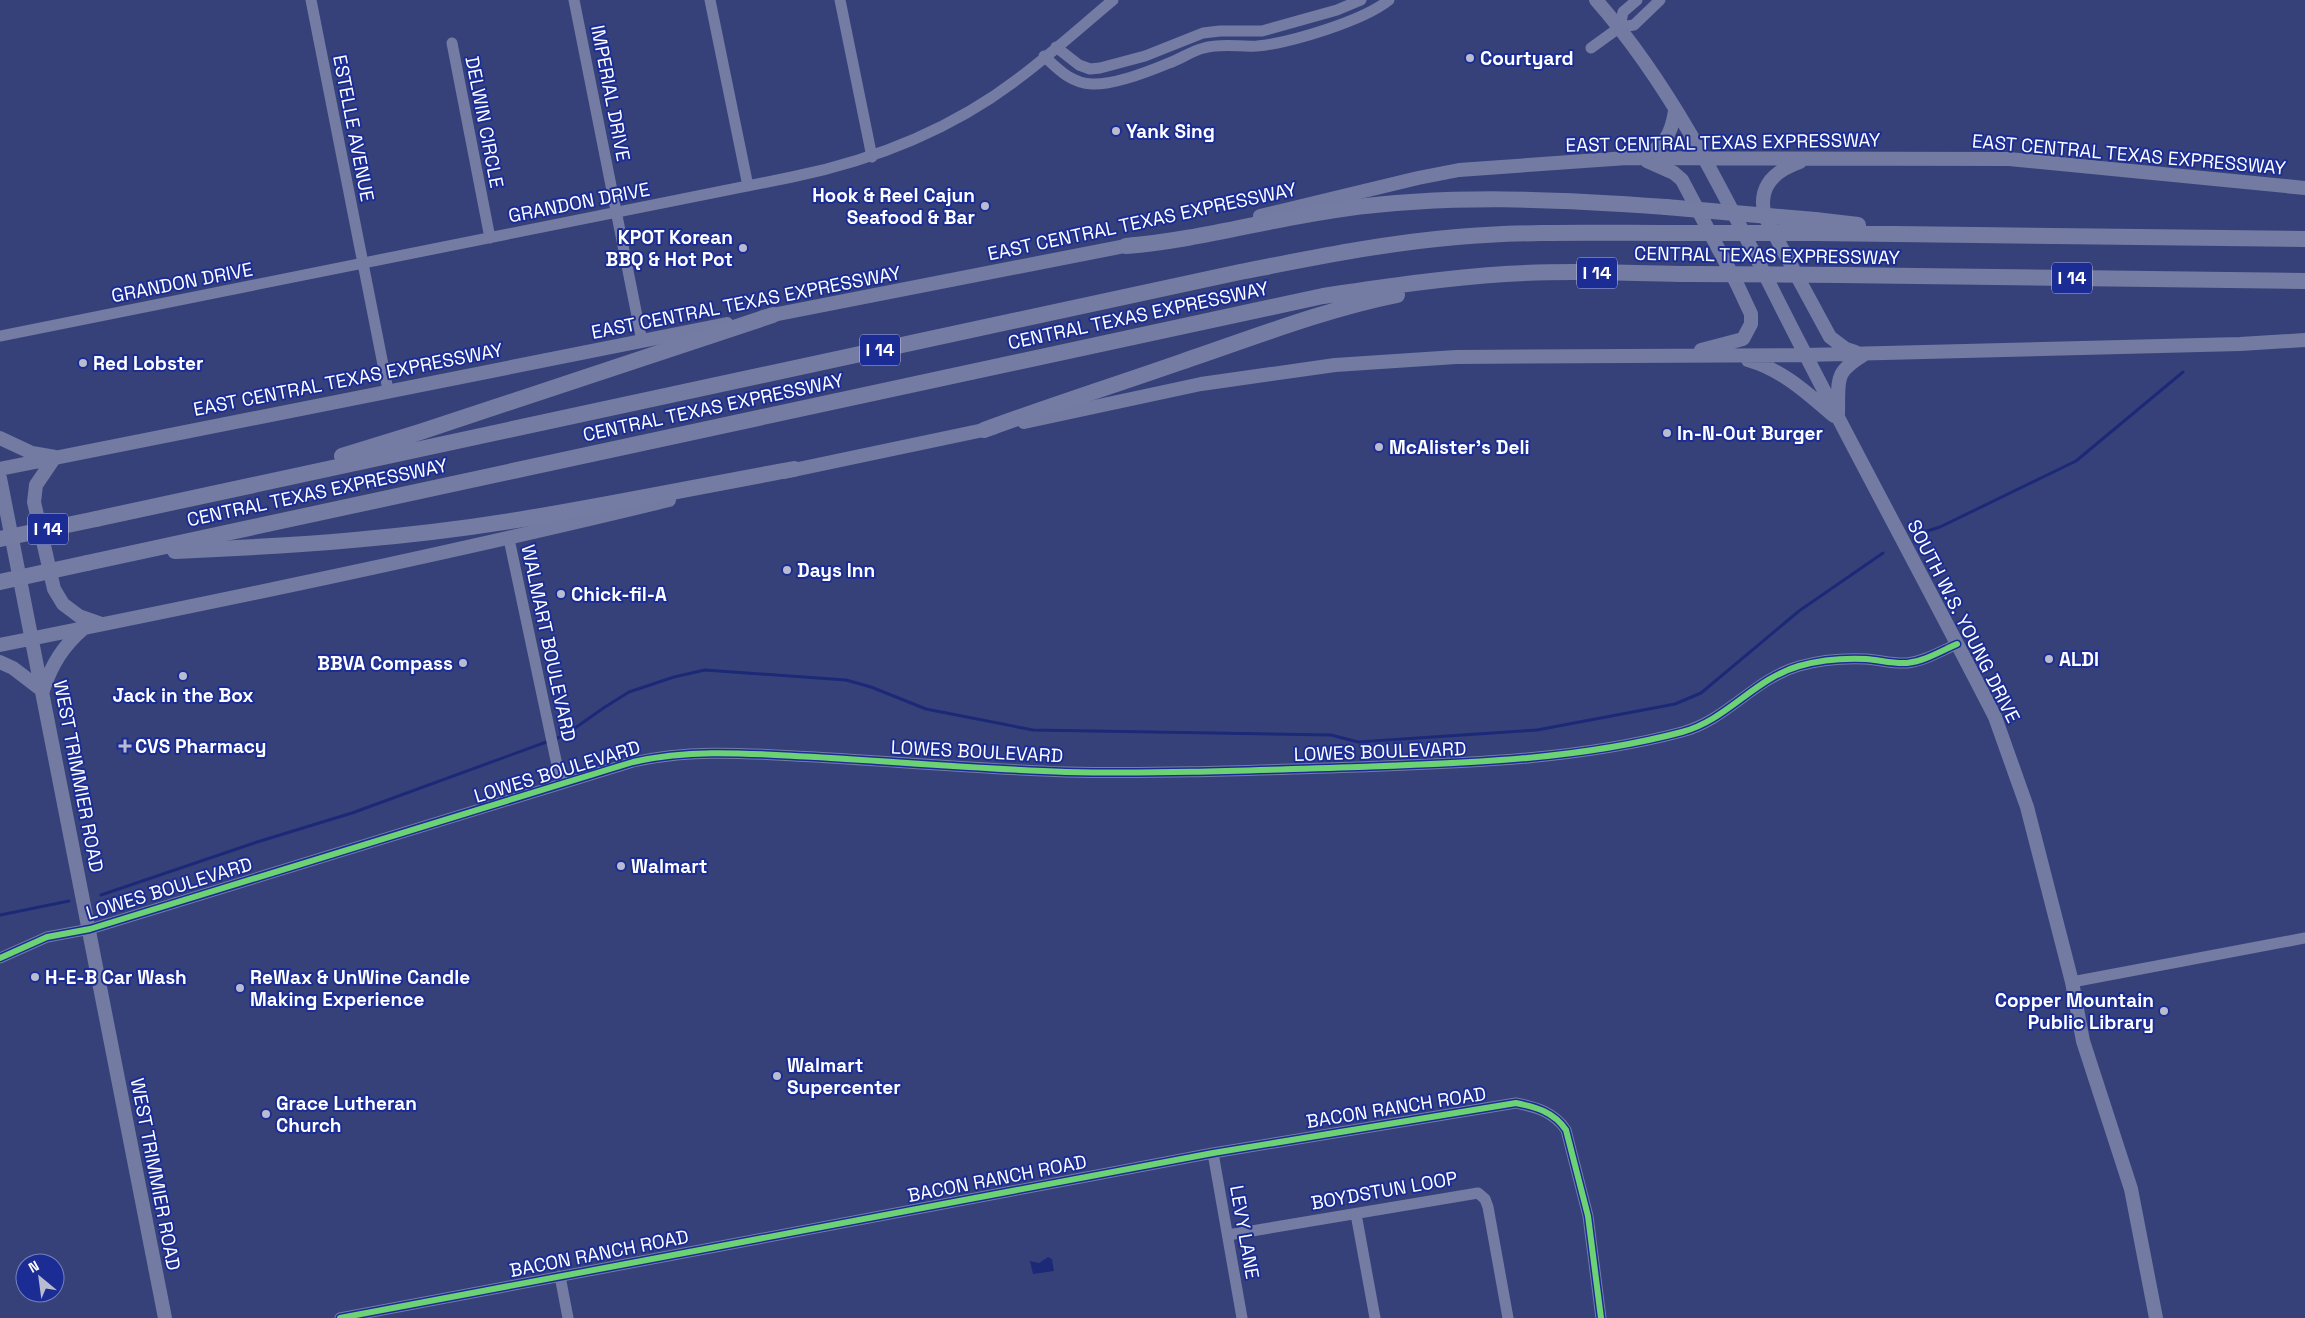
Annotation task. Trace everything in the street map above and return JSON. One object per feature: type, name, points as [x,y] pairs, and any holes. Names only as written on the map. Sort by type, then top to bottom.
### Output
[{"type":"highway","points":[[1126,246],[1165,243],[1284,218],[1343,208],[1418,201],[1484,198],[1666,207],[1815,226]]},
{"type":"highway","name":"CENTRAL TEXAS EXPRESSWAY","points":[[0,540],[1222,276],[1367,247],[1456,237],[1524,233],[1670,233],[1815,226],[1948,235],[2305,239]]},
{"type":"highway","name":"CENTRAL TEXAS EXPRESSWAY","points":[[0,582],[1314,298],[1412,283],[1505,274],[1577,272],[2305,281]]},
{"type":"highway","points":[[984,430],[1056,403],[1304,319],[1369,301],[1505,274]]},
{"type":"highway","points":[[295,475],[312,465],[429,429],[773,315]]},
{"type":"highway","points":[[133,552],[375,539],[529,518],[794,469]]},
{"type":"main road","name":"SOUTH W.S. YOUNG DRIVE","points":[[1596,0],[1620,27],[1646,62],[1705,159],[1995,717],[2028,807],[2072,982],[2084,1041],[2131,1190],[2156,1318]]},
{"type":"main road","points":[[1641,158],[1655,150],[1665,141],[1673,125],[1675,111]]},
{"type":"main road","points":[[1641,158],[1659,165],[1682,180],[1738,284],[1751,314],[1751,324],[1743,338],[1731,343],[1674,356]]},
{"type":"main road","name":"EAST CENTRAL TEXAS EXPRESSWAY","points":[[0,468],[1196,232],[1418,178],[1459,170],[1641,158],[1805,160],[2009,158],[2305,188]]},
{"type":"main road","points":[[1805,160],[1784,168],[1773,175],[1766,187],[1762,206],[1763,211],[1830,337],[1846,349],[1863,353]]},
{"type":"main road","points":[[0,645],[100,623],[214,602],[509,539],[794,469],[1201,384],[1335,365],[1456,357],[1806,355],[2240,344],[2305,340]]},
{"type":"main road","points":[[1839,419],[1840,374],[1848,364],[1863,353]]},
{"type":"main road","points":[[1733,356],[1766,365],[1782,374],[1839,419]]},
{"type":"main road","points":[[0,438],[32,453],[55,457],[36,485],[34,502],[54,589],[63,604],[79,616],[100,623]]},
{"type":"main road","name":"WEST TRIMMIER ROAD","points":[[0,478],[33,638],[165,1318]]},
{"type":"main road","points":[[0,662],[13,668],[43,691],[56,659],[67,642],[86,626]]},
{"type":"street","name":"ESTELLE AVENUE","points":[[311,0],[388,390]]},
{"type":"street","name":"IMPERIAL DRIVE","points":[[574,0],[642,340]]},
{"type":"street","points":[[710,0],[748,186]]},
{"type":"street","points":[[840,0],[872,157]]},
{"type":"street","name":"GRANDON DRIVE","points":[[3,334],[748,186],[831,169],[872,157],[914,140],[969,112],[1020,78],[1112,0]]},
{"type":"street","points":[[1056,47],[1069,59],[1090,69],[1115,65],[1170,47],[1203,33],[1262,31],[1337,10],[1361,0]]},
{"type":"street","points":[[1044,56],[1065,76],[1080,83],[1094,84],[1119,79],[1176,60],[1203,48],[1221,45],[1255,46],[1292,39],[1365,16],[1389,0]]},
{"type":"street","points":[[1620,27],[1623,12],[1636,0]]},
{"type":"street","points":[[1591,48],[1620,27],[1634,25],[1660,0]]},
{"type":"street","points":[[1337,10],[1342,24]]},
{"type":"street","points":[[1284,25],[1292,39]]},
{"type":"street","name":"DELWIN CIRCLE","points":[[452,43],[490,238]]},
{"type":"street","points":[[1170,47],[1176,60]]},
{"type":"street","points":[[1115,65],[1119,79]]},
{"type":"street","name":"WALMART BOULEVARD","points":[[509,539],[561,784]]},
{"type":"street","name":"LOWES BOULEVARD","points":[[0,958],[47,937],[90,929],[632,762],[662,755],[743,753],[1063,772],[1439,765],[1534,757],[1602,750],[1687,731],[1720,716],[1760,685],[1774,677],[1811,663],[1836,659],[1863,659],[1910,663],[1957,644]]},
{"type":"street","points":[[2072,982],[2305,938]]},
{"type":"street","name":"BACON RANCH ROAD","points":[[340,1318],[373,1315],[560,1276],[1213,1153],[1516,1103],[1535,1107],[1558,1118],[1566,1130],[1588,1216],[1601,1318]]},
{"type":"street","name":"LEVY LANE","points":[[1213,1153],[1242,1318]]},
{"type":"street","name":"BOYDSTUN LOOP","points":[[1228,1235],[1478,1193],[1482,1196],[1488,1207],[1508,1318]]},
{"type":"street","points":[[1356,1214],[1375,1318]]},
{"type":"street","points":[[560,1276],[568,1318]]},
{"type":"shaded area","points":[[1048,1257],[1052,1259],[1054,1271],[1033,1274],[1030,1261],[1039,1263]]},
{"type":"waterway","points":[[1918,534],[1940,527],[2076,461],[2183,372]]},
{"type":"waterway","points":[[555,739],[565,735],[629,692],[674,677],[705,670],[846,680],[871,687],[926,709],[1033,730],[1331,735],[1358,742],[1537,730],[1675,704],[1701,693],[1799,611],[1883,553]]},
{"type":"waterway","points":[[101,895],[257,842],[352,813],[549,741]]},
{"type":"waterway","points":[[0,915],[69,901]]},
{"type":"cycle path","points":[[0,958],[47,937],[90,929],[633,762],[656,758],[701,753],[724,753],[1066,772],[1212,771],[1480,762],[1602,749],[1682,732],[1713,718],[1768,680],[1799,666],[1849,659],[1907,663],[1927,658],[1957,644]]},
{"type":"cycle path","points":[[340,1318],[1213,1153],[1516,1103],[1544,1111],[1556,1119],[1566,1130],[1588,1216],[1601,1318]]},
{"type":"place","name":"Courtyard","points":[[1470,58]]},
{"type":"place","name":"Yank Sing","points":[[1116,131]]},
{"type":"place","name":"Hook & Reel Cajun Seafood & Bar","points":[[985,206]]},
{"type":"place","name":"KPOT Korean BBQ & Hot Pot","points":[[743,248]]},
{"type":"place","name":"Red Lobster","points":[[83,363]]},
{"type":"place","name":"In-N-Out Burger","points":[[1667,433]]},
{"type":"place","name":"McAlister's Deli","points":[[1379,447]]},
{"type":"place","name":"Days Inn","points":[[787,570]]},
{"type":"place","name":"Chick-fil-A","points":[[561,594]]},
{"type":"place","name":"ALDI","points":[[2049,659]]},
{"type":"place","name":"BBVA Compass","points":[[463,663]]},
{"type":"place","name":"Jack in the Box","points":[[183,676]]},
{"type":"place","name":"CVS Pharmacy","points":[[125,746]]},
{"type":"place","name":"Walmart","points":[[621,866]]},
{"type":"place","name":"H-E-B Car Wash","points":[[35,977]]},
{"type":"place","name":"ReWax & UnWine Candle Making Experience","points":[[240,988]]},
{"type":"place","name":"Copper Mountain Public Library","points":[[2164,1011]]},
{"type":"place","name":"Walmart Supercenter","points":[[777,1076]]},
{"type":"place","name":"Grace Lutheran Church","points":[[266,1114]]}]
